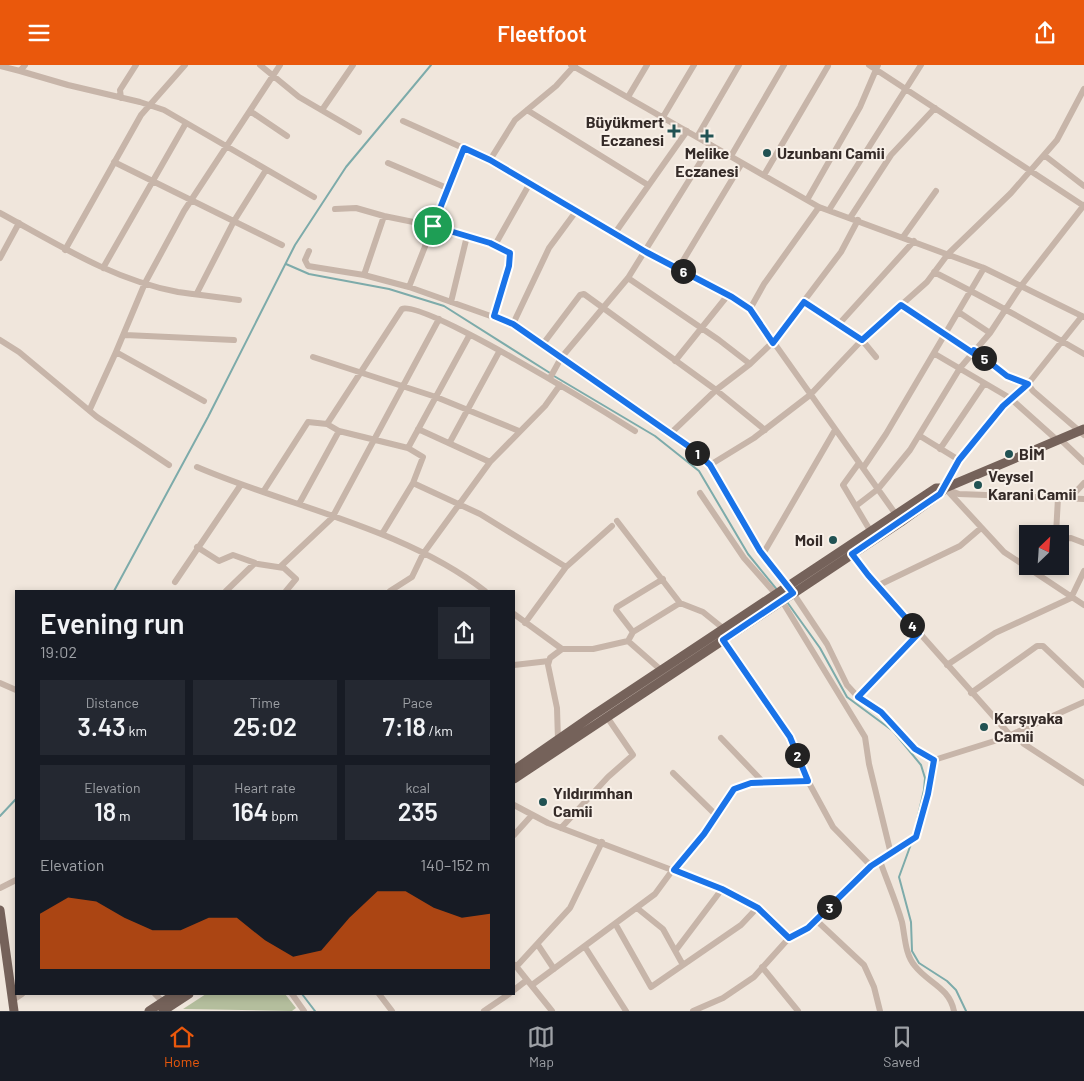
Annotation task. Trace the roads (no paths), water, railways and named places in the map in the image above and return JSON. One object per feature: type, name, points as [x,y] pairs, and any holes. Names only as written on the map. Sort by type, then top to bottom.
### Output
[{"type":"main road","points":[[515,770],[724,629],[852,554],[899,519],[936,488],[945,488],[1082,431]]},
{"type":"main road","points":[[515,778],[723,640],[871,532],[899,519]]},
{"type":"main road","points":[[0,910],[14,1011]]},
{"type":"main road","points":[[163,1006],[174,995]]},
{"type":"main road","points":[[149,1011],[187,995]]},
{"type":"street","points":[[20,71],[25,65]]},
{"type":"street","points":[[120,98],[120,90],[136,65]]},
{"type":"street","points":[[260,65],[299,97],[359,132]]},
{"type":"street","points":[[90,409],[125,335],[145,283],[191,200],[280,65]]},
{"type":"street","points":[[322,110],[353,65]]},
{"type":"street","points":[[490,160],[515,120],[573,65],[819,207],[984,268],[1083,317],[1028,384],[1010,398],[959,460],[945,488]]},
{"type":"street","points":[[628,97],[647,65]]},
{"type":"street","points":[[662,117],[694,65]]},
{"type":"street","points":[[697,137],[739,65]]},
{"type":"street","points":[[731,156],[784,65]]},
{"type":"street","points":[[856,506],[878,489],[920,436],[960,368],[990,333],[1021,286],[1084,206],[907,90],[877,67],[869,65]]},
{"type":"street","points":[[829,210],[853,169],[907,90],[921,65]]},
{"type":"street","points":[[0,66],[152,105],[314,197]]},
{"type":"street","points":[[65,250],[141,115],[152,105],[181,66]]},
{"type":"street","points":[[764,175],[828,66]]},
{"type":"street","points":[[807,200],[860,107],[877,67]]},
{"type":"street","points":[[710,465],[765,430],[810,395],[862,340],[934,272],[948,254],[1031,171],[1057,140],[1084,89]]},
{"type":"street","points":[[850,217],[891,155],[935,108]]},
{"type":"street","points":[[527,110],[648,185]]},
{"type":"street","points":[[250,111],[287,136]]},
{"type":"street","points":[[403,121],[490,160],[646,252],[728,295],[750,309],[899,519]]},
{"type":"street","points":[[103,268],[154,182],[186,123]]},
{"type":"street","points":[[616,233],[687,131]]},
{"type":"street","points":[[552,375],[561,358],[628,278],[646,252],[711,145]]},
{"type":"street","points":[[409,287],[464,148]]},
{"type":"street","points":[[1044,155],[1084,186]]},
{"type":"street","points":[[114,162],[282,245]]},
{"type":"street","points":[[388,163],[447,188]]},
{"type":"street","points":[[678,269],[742,163]]},
{"type":"street","points":[[197,293],[234,221],[266,170]]},
{"type":"street","points":[[495,245],[530,183]]},
{"type":"street","points":[[903,237],[936,191]]},
{"type":"street","points":[[750,309],[764,284],[819,207]]},
{"type":"street","points":[[335,209],[356,208],[433,226],[495,245],[510,253],[509,266],[494,316]]},
{"type":"street","points":[[513,324],[549,248],[577,210]]},
{"type":"street","points":[[0,213],[65,250],[103,268],[145,283],[179,292],[239,300]]},
{"type":"street","points":[[364,275],[384,216]]},
{"type":"street","points":[[670,434],[716,390],[750,364],[773,343],[841,252],[858,220]]},
{"type":"street","points":[[0,258],[19,223]]},
{"type":"street","points":[[451,302],[468,236]]},
{"type":"street","points":[[839,323],[914,241]]},
{"type":"street","points":[[309,251],[305,260],[308,266],[364,275],[409,287],[513,324],[670,434],[710,465],[763,554],[865,737],[869,764],[891,854]]},
{"type":"street","points":[[871,532],[843,485],[861,465],[935,354],[984,268]]},
{"type":"street","points":[[934,272],[1007,308],[1043,332],[1084,354]]},
{"type":"street","points":[[628,278],[750,364]]},
{"type":"street","points":[[543,345],[580,295],[584,294],[716,390],[765,430]]},
{"type":"street","points":[[675,361],[728,295]]},
{"type":"street","points":[[804,302],[839,323],[862,340],[876,357]]},
{"type":"street","points":[[901,305],[974,351],[1007,376],[1028,384],[1033,391],[1082,431]]},
{"type":"street","points":[[327,424],[402,309],[412,307],[458,328],[499,352],[552,375],[560,385],[635,431]]},
{"type":"street","points":[[960,313],[990,333]]},
{"type":"street","points":[[280,567],[332,518],[440,319]]},
{"type":"street","points":[[125,335],[234,341]]},
{"type":"street","points":[[408,448],[469,336]]},
{"type":"street","points":[[0,340],[90,409],[97,417],[169,465]]},
{"type":"street","points":[[116,352],[204,401]]},
{"type":"street","points":[[450,442],[499,352]]},
{"type":"street","points":[[935,354],[1010,398],[1084,462]]},
{"type":"street","points":[[313,357],[436,397],[520,431]]},
{"type":"street","points":[[940,449],[984,384]]},
{"type":"street","points":[[392,590],[412,577],[423,554],[490,462],[545,406],[560,385]]},
{"type":"street","points":[[263,491],[308,422],[327,424],[339,431],[375,438],[408,448],[423,457],[413,483],[382,534]]},
{"type":"street","points":[[418,429],[450,442],[490,462]]},
{"type":"street","points":[[763,554],[835,430]]},
{"type":"street","points":[[299,504],[339,431]]},
{"type":"street","points":[[920,436],[959,460]]},
{"type":"street","points":[[197,467],[240,486],[263,491],[332,518],[382,534],[423,554],[482,590]]},
{"type":"street","points":[[413,483],[480,514],[566,567]]},
{"type":"street","points":[[1070,498],[1084,483]]},
{"type":"street","points":[[175,581],[240,486]]},
{"type":"street","points":[[945,488],[959,494],[1084,499]]},
{"type":"street","points":[[945,488],[1004,552],[1084,605]]},
{"type":"street","points":[[700,493],[744,558],[784,594],[827,644],[847,685],[858,697],[881,712],[915,749],[934,760],[1012,734],[1084,702]]},
{"type":"street","points":[[1056,525],[1058,498]]},
{"type":"street","points":[[525,623],[566,567],[614,523],[663,579],[680,603],[703,612],[724,629]]},
{"type":"street","points":[[877,586],[960,546],[982,528]]},
{"type":"street","points":[[1069,538],[1084,543]]},
{"type":"street","points":[[197,547],[219,561],[233,555],[255,563],[284,568],[296,579],[287,590]]},
{"type":"street","points":[[852,554],[877,586],[947,665],[1012,734],[1024,744],[1084,783]]},
{"type":"street","points":[[227,590],[255,563]]},
{"type":"street","points":[[947,665],[994,633],[1071,598],[1084,571]]},
{"type":"street","points":[[633,632],[616,610],[617,607],[663,579]]},
{"type":"street","points":[[515,615],[562,649],[593,649],[628,641],[633,632],[680,603]]},
{"type":"street","points":[[858,697],[919,633]]},
{"type":"street","points":[[723,640],[790,737],[808,781],[833,827],[871,866]]},
{"type":"street","points":[[628,641],[661,670]]},
{"type":"street","points":[[972,693],[1027,651],[1043,645],[1084,685]]},
{"type":"street","points":[[515,665],[549,661],[562,649]]},
{"type":"street","points":[[549,661],[557,707],[558,740]]},
{"type":"street","points":[[0,683],[15,690]]},
{"type":"street","points":[[561,828],[608,777],[633,755],[607,717]]},
{"type":"street","points":[[722,738],[763,782]]},
{"type":"street","points":[[693,1011],[723,998],[754,977],[789,938],[808,928],[871,866],[916,837],[928,794],[934,760]]},
{"type":"street","points":[[673,773],[717,816]]},
{"type":"street","points":[[515,990],[554,969],[616,925],[655,894],[717,816],[734,789],[751,783],[808,781]]},
{"type":"street","points":[[515,806],[561,828],[722,889],[758,908],[789,938]]},
{"type":"street","points":[[515,834],[532,815]]},
{"type":"street","points":[[552,1011],[515,965],[538,945],[570,908],[602,842]]},
{"type":"street","points":[[880,861],[901,921],[910,959],[915,967],[944,989],[952,1002],[954,1011]]},
{"type":"street","points":[[0,888],[15,880]]},
{"type":"street","points":[[676,950],[722,889]]},
{"type":"street","points":[[637,908],[663,929],[683,965]]},
{"type":"street","points":[[616,925],[651,987],[741,925],[758,908]]},
{"type":"street","points":[[816,920],[864,965],[874,987],[880,1011]]},
{"type":"street","points":[[538,945],[554,969]]},
{"type":"street","points":[[585,947],[609,988],[626,1011]]},
{"type":"street","points":[[762,967],[798,1011]]},
{"type":"street","points":[[13,1000],[20,995]]},
{"type":"street","points":[[156,995],[163,1006]]},
{"type":"street","points":[[293,995],[300,1009]]},
{"type":"street","points":[[380,995],[392,1011]]},
{"type":"street","points":[[484,1011],[508,995]]},
{"type":"waterway","points":[[115,590],[208,417],[295,245],[346,167],[431,65]]},
{"type":"waterway","points":[[286,264],[309,274],[389,289],[444,306],[550,373]]},
{"type":"waterway","points":[[554,376],[655,436],[699,471],[748,554],[778,591]]},
{"type":"waterway","points":[[787,602],[820,648],[847,697],[893,731],[921,765],[925,778],[924,790],[913,837]]},
{"type":"waterway","points":[[0,816],[15,800]]},
{"type":"waterway","points":[[911,844],[899,877],[911,922],[912,951],[919,963],[947,981],[956,990],[966,1011]]},
{"type":"waterway","points":[[303,995],[315,1011]]},
{"type":"place","name":"Büyükmert Eczanesi","points":[[674,131]]},
{"type":"place","name":"Melike Eczanesi","points":[[707,136]]},
{"type":"place","name":"Uzunbanı Camii","points":[[767,153]]},
{"type":"place","name":"BİM","points":[[1009,454]]},
{"type":"place","name":"Veysel Karani Camii","points":[[978,485]]},
{"type":"place","name":"Moil","points":[[833,540]]},
{"type":"place","name":"Karşıyaka Camii","points":[[984,727]]},
{"type":"place","name":"Yıldırımhan Camii","points":[[543,802]]}]
